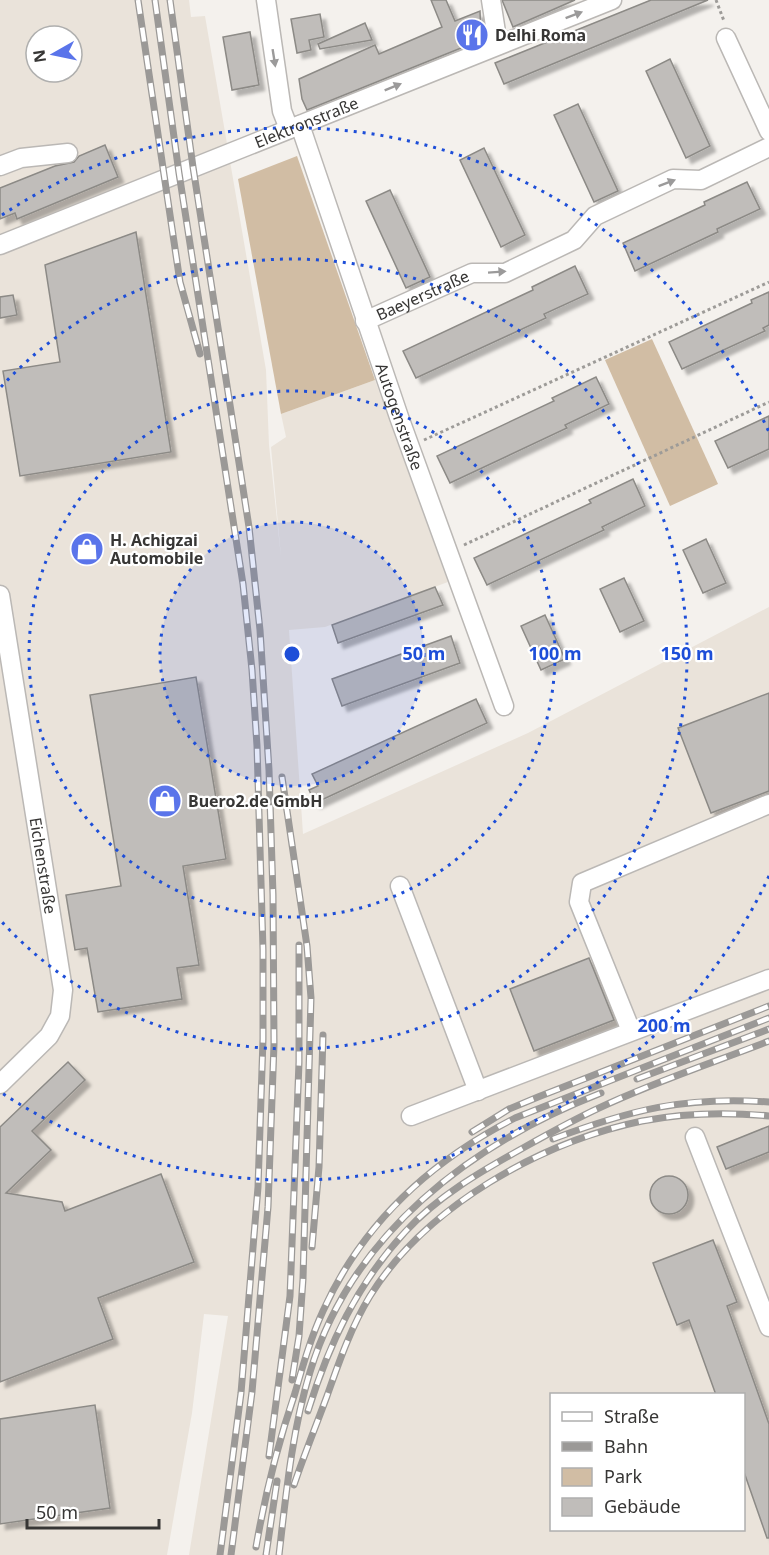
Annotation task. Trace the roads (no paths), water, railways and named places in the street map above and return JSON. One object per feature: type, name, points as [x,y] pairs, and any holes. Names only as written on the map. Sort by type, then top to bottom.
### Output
[{"type":"street","name":"Autogenstraße","points":[[266,0],[282,111],[295,127],[504,706]]},
{"type":"street","points":[[491,0],[498,45]]},
{"type":"street","name":"Elektronstraße","points":[[0,245],[612,0]]},
{"type":"street","points":[[726,38],[769,131]]},
{"type":"street","name":"Baeyerstraße","points":[[365,321],[472,273],[505,273],[574,240],[595,216],[673,179],[701,180],[769,147]]},
{"type":"street","points":[[0,166],[21,158],[68,153]]},
{"type":"street","name":"Eichenstraße","points":[[0,595],[3,628],[63,990],[60,1016],[49,1035],[0,1084]]},
{"type":"street","points":[[632,1031],[579,902],[582,883],[769,804]]},
{"type":"street","points":[[400,886],[478,1091]]},
{"type":"street","points":[[411,1116],[769,979]]},
{"type":"street","points":[[695,1137],[769,1327]]},
{"type":"railway","points":[[138,0],[180,282],[200,354]]},
{"type":"railway","points":[[155,0],[179,173],[243,584],[257,746],[263,950],[263,1039],[258,1187],[241,1393],[220,1555]]},
{"type":"railway","points":[[170,0],[193,167],[249,527],[260,630],[269,770],[274,1044],[268,1207],[252,1392],[231,1555]]},
{"type":"railway","points":[[282,777],[307,946],[311,998],[303,1279],[299,1336],[292,1380]]},
{"type":"railway","points":[[269,1456],[290,1296],[299,1062],[299,945]]},
{"type":"railway","points":[[472,1132],[509,1109],[769,1006]]},
{"type":"railway","points":[[256,1547],[278,1450],[307,1351],[323,1311],[339,1279],[358,1250],[402,1198],[455,1154],[515,1118],[769,1018]]},
{"type":"railway","points":[[637,1079],[769,1029]]},
{"type":"railway","points":[[312,1247],[319,1167],[323,1035]]},
{"type":"railway","points":[[308,1411],[335,1339],[359,1294],[388,1252],[431,1207],[491,1166],[589,1113],[662,1081],[769,1041]]},
{"type":"railway","points":[[279,1555],[290,1463],[310,1372],[329,1322],[355,1277],[386,1236],[422,1200],[463,1167],[553,1114],[601,1093]]},
{"type":"railway","points":[[553,1139],[607,1120],[658,1107],[711,1101],[769,1102]]},
{"type":"railway","points":[[294,1485],[351,1332],[363,1308],[394,1264],[422,1234],[454,1207],[489,1183],[526,1162],[604,1131],[658,1118],[690,1115],[769,1116]]},
{"type":"railway","points":[[266,1555],[277,1481]]},
{"type":"place","name":"Delhi Roma","points":[[472,35]]},
{"type":"place","name":"H. Achigzai Automobile","points":[[87,549]]},
{"type":"place","name":"Buero2.de GmbH","points":[[165,801]]}]
